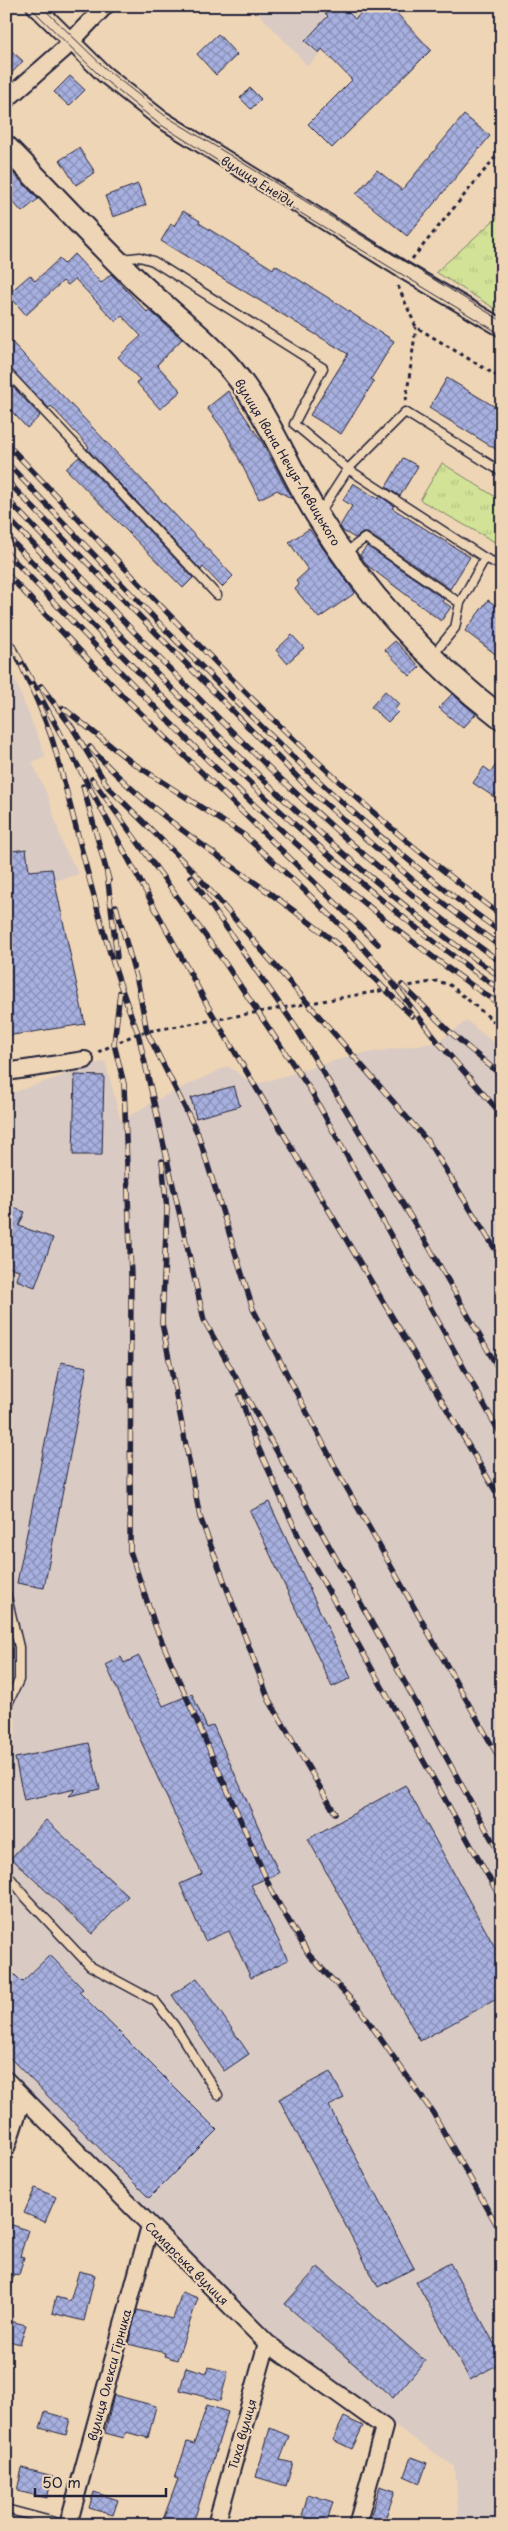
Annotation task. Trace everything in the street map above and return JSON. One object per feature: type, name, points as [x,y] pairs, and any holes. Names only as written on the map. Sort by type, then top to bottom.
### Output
[{"type":"street","name":"вулиця Енеїди","points":[[35,6],[104,74],[161,119],[403,270],[502,328]]},
{"type":"street","points":[[6,100],[70,42],[105,6]]},
{"type":"street","name":"вулиця Івана Нечуя-Левицького","points":[[6,147],[117,261],[208,345],[232,370],[252,397],[318,516],[368,590],[431,657],[502,718]]},
{"type":"street","points":[[6,1072],[85,1060]]},
{"type":"street","name":"Самарська вулиця","points":[[6,2080],[267,2343],[384,2427],[357,2525]]},
{"type":"street","points":[[6,2148],[23,2097]]},
{"type":"street","name":"вулиця Олекси Гірника","points":[[67,2525],[150,2226]]},
{"type":"street","name":"Тиха вулиця","points":[[216,2525],[267,2343]]},
{"type":"lane","points":[[117,261],[140,257],[153,260],[323,368],[294,424],[348,469],[485,558],[502,566]]},
{"type":"lane","points":[[6,371],[216,595]]},
{"type":"lane","points":[[318,516],[348,469],[404,412],[502,472]]},
{"type":"lane","points":[[343,554],[365,538],[460,603]]},
{"type":"lane","points":[[431,657],[455,628],[460,603],[485,558]]},
{"type":"lane","points":[[6,1593],[19,1647],[19,1680],[6,1708]]},
{"type":"lane","points":[[6,1872],[26,1898],[90,1966],[154,2001],[174,2025],[218,2095]]},
{"type":"lane","points":[[6,2509],[67,2525]]},
{"type":"path","points":[[403,270],[502,148]]},
{"type":"path","points":[[404,412],[416,327]]},
{"type":"path","points":[[85,1060],[105,1047],[138,1033],[437,981],[450,985],[502,1028]]},
{"type":"shaded area","points":[[252,6],[366,6],[308,66]]},
{"type":"shaded area","points":[[6,658],[46,757],[32,762],[49,799],[63,846],[79,874],[55,881],[85,1024],[6,1036]]},
{"type":"shaded area","points":[[467,1021],[502,1049],[502,2525],[459,2525],[455,2467],[270,2339],[6,2071],[6,1095],[105,1061],[121,1121],[154,1101],[228,1066],[254,1085],[354,1055],[438,1042]]},
{"type":"green space","points":[[502,213],[502,313],[436,272]]},
{"type":"green space","points":[[442,463],[502,501],[502,546],[420,500]]},
{"type":"building","points":[[318,6],[342,6],[355,19],[369,6],[390,6],[431,50],[332,148],[308,124],[352,80],[322,49],[319,53],[305,41],[328,16]]},
{"type":"building","points":[[218,34],[237,55],[216,75],[197,54]]},
{"type":"building","points":[[6,46],[23,61],[6,79]]},
{"type":"building","points":[[70,76],[85,90],[69,106],[54,92]]},
{"type":"building","points":[[250,88],[261,99],[251,109],[240,98]]},
{"type":"building","points":[[464,115],[490,136],[407,236],[356,194],[377,170],[402,190]]},
{"type":"building","points":[[79,148],[95,172],[76,185],[60,160]]},
{"type":"building","points":[[6,166],[38,199],[22,212],[6,194]]},
{"type":"building","points":[[138,184],[146,205],[113,217],[105,196]]},
{"type":"building","points":[[183,211],[273,269],[275,265],[327,297],[394,341],[371,379],[374,381],[341,434],[310,415],[348,354],[161,241],[171,224],[174,226]]},
{"type":"building","points":[[74,254],[101,283],[111,274],[147,312],[149,310],[182,339],[157,365],[181,391],[160,409],[136,382],[140,380],[118,357],[141,336],[122,316],[116,322],[75,279],[68,285],[63,281],[26,315],[8,294],[30,275],[35,281],[59,259],[64,264]]},
{"type":"building","points":[[6,336],[233,576],[222,587],[203,567],[201,570],[87,449],[89,447],[51,406],[49,408],[6,366]]},
{"type":"building","points":[[447,378],[502,411],[502,453],[429,408]]},
{"type":"building","points":[[6,379],[40,416],[27,428],[6,405]]},
{"type":"building","points":[[228,391],[262,442],[292,499],[277,490],[259,499],[226,433],[207,408]]},
{"type":"building","points":[[79,457],[193,578],[183,588],[66,469]]},
{"type":"building","points":[[403,458],[418,466],[400,496],[386,487]]},
{"type":"building","points":[[353,483],[378,499],[380,496],[394,506],[392,508],[470,557],[450,589],[368,533],[362,533],[355,538],[343,531],[340,526],[352,506],[343,500]]},
{"type":"building","points":[[309,529],[355,593],[319,618],[295,589],[299,585],[296,581],[308,570],[289,542]]},
{"type":"building","points":[[367,546],[444,599],[442,601],[451,607],[441,621],[368,566],[360,555]]},
{"type":"building","points":[[488,600],[502,610],[502,659],[465,631]]},
{"type":"building","points":[[292,635],[304,648],[287,663],[276,650]]},
{"type":"building","points":[[395,641],[420,667],[410,676],[385,650]]},
{"type":"building","points":[[385,691],[399,704],[395,709],[398,712],[388,722],[371,707]]},
{"type":"building","points":[[452,694],[476,714],[463,728],[439,708]]},
{"type":"building","points":[[502,756],[502,786],[494,797],[473,783],[484,767],[491,772]]},
{"type":"building","points":[[26,849],[29,871],[52,869],[85,1024],[6,1036],[6,852]]},
{"type":"building","points":[[75,1075],[104,1076],[102,1155],[73,1155]]},
{"type":"building","points":[[234,1086],[240,1106],[196,1118],[191,1098]]},
{"type":"building","points":[[6,1205],[25,1212],[19,1226],[53,1238],[35,1287],[16,1280],[19,1270],[6,1266]]},
{"type":"building","points":[[61,1362],[87,1367],[44,1588],[17,1583]]},
{"type":"building","points":[[269,1502],[351,1678],[332,1687],[250,1511]]},
{"type":"building","points":[[139,1656],[163,1706],[192,1694],[207,1728],[213,1725],[279,1873],[251,1885],[288,1960],[251,1978],[229,1931],[205,1941],[180,1884],[202,1874],[106,1665],[121,1657],[124,1663]]},
{"type":"building","points":[[89,1743],[100,1789],[69,1796],[76,1789],[24,1800],[15,1758]]},
{"type":"building","points":[[405,1785],[502,1960],[502,1996],[420,2041],[308,1839]]},
{"type":"building","points":[[46,1820],[128,1896],[92,1934],[11,1858]]},
{"type":"building","points":[[50,1955],[83,1989],[79,1992],[217,2130],[149,2198],[6,2054],[6,1966],[22,1982]]},
{"type":"building","points":[[197,1978],[249,2054],[224,2071],[172,1995]]},
{"type":"building","points":[[330,2072],[344,2098],[329,2106],[414,2268],[378,2287],[279,2099]]},
{"type":"building","points":[[35,2188],[56,2197],[45,2222],[24,2213]]},
{"type":"building","points":[[6,2223],[28,2230],[20,2256],[24,2257],[19,2275],[14,2274],[9,2289],[6,2289]]},
{"type":"building","points":[[450,2263],[502,2358],[502,2362],[470,2380],[416,2281]]},
{"type":"building","points":[[318,2267],[425,2361],[393,2398],[285,2304]]},
{"type":"building","points":[[79,2271],[95,2275],[84,2321],[52,2313],[56,2297],[70,2301]]},
{"type":"building","points":[[182,2292],[198,2298],[177,2360],[164,2356],[165,2353],[128,2344],[137,2310],[173,2319]]},
{"type":"building","points":[[6,2320],[26,2325],[20,2344],[6,2340]]},
{"type":"building","points":[[186,2367],[207,2373],[209,2367],[228,2372],[220,2401],[180,2390]]},
{"type":"building","points":[[114,2395],[156,2406],[148,2438],[126,2432],[124,2438],[105,2433]]},
{"type":"building","points":[[207,2405],[228,2412],[196,2514],[191,2525],[161,2525],[178,2479],[175,2478],[187,2442],[194,2444]]},
{"type":"building","points":[[45,2412],[70,2419],[66,2435],[40,2428]]},
{"type":"building","points":[[344,2417],[363,2426],[352,2449],[333,2440]]},
{"type":"building","points":[[270,2428],[289,2436],[280,2460],[293,2463],[286,2486],[256,2477]]},
{"type":"building","points":[[411,2457],[427,2463],[420,2483],[404,2476]]},
{"type":"building","points":[[22,2468],[53,2476],[47,2498],[17,2491]]},
{"type":"building","points":[[380,2486],[395,2491],[383,2525],[368,2525]]},
{"type":"building","points":[[94,2492],[118,2500],[113,2515],[89,2508]]},
{"type":"building","points":[[308,2494],[333,2502],[326,2524],[302,2516]]},
{"type":"tram line","points":[[29,6],[101,77],[158,123],[294,209],[502,335]]},
{"type":"tram line","points":[[41,6],[107,70],[164,115],[502,321]]},
{"type":"railway","points":[[6,443],[189,636],[283,729],[396,832],[502,916]]},
{"type":"railway","points":[[6,462],[183,648],[305,768],[434,881],[502,933]]},
{"type":"railway","points":[[6,480],[312,792],[414,881],[502,948]]},
{"type":"railway","points":[[6,498],[183,682],[305,801],[368,858],[434,912],[502,963]]},
{"type":"railway","points":[[6,516],[183,700],[304,818],[368,875],[433,928],[502,978]]},
{"type":"railway","points":[[6,535],[182,717],[304,833],[368,889],[502,991]]},
{"type":"railway","points":[[6,552],[181,734],[303,850],[367,905],[433,957],[502,1006]]},
{"type":"railway","points":[[6,573],[121,694],[378,944]]},
{"type":"railway","points":[[502,1502],[210,1010],[12,644],[51,736],[113,963],[138,1033],[204,1320],[502,1858]]},
{"type":"railway","points":[[41,686],[72,727],[108,787],[194,872],[429,1143],[502,1260]]},
{"type":"railway","points":[[63,708],[130,761],[244,835],[301,887],[357,941],[382,969],[438,1042],[502,1115]]},
{"type":"railway","points":[[90,747],[117,775],[176,825],[343,949],[412,1016]]},
{"type":"railway","points":[[92,779],[225,963],[311,1091],[502,1437]]},
{"type":"railway","points":[[83,786],[109,880]]},
{"type":"railway","points":[[107,873],[117,957]]},
{"type":"railway","points":[[191,877],[295,1026],[429,1247],[502,1375]]},
{"type":"railway","points":[[116,906],[138,984],[147,1032],[198,1134],[253,1309],[340,1476],[502,1763]]},
{"type":"railway","points":[[402,985],[451,1033],[502,1076]]},
{"type":"railway","points":[[120,992],[114,1044],[124,1084],[131,1276],[130,1551],[156,1628],[273,1894],[309,1955],[359,2008],[433,2113],[502,2234]]},
{"type":"railway","points":[[162,1161],[167,1209],[162,1323],[200,1517],[269,1700],[335,1813]]},
{"type":"railway","points":[[240,1395],[254,1438],[302,1544],[502,1901]]}]
